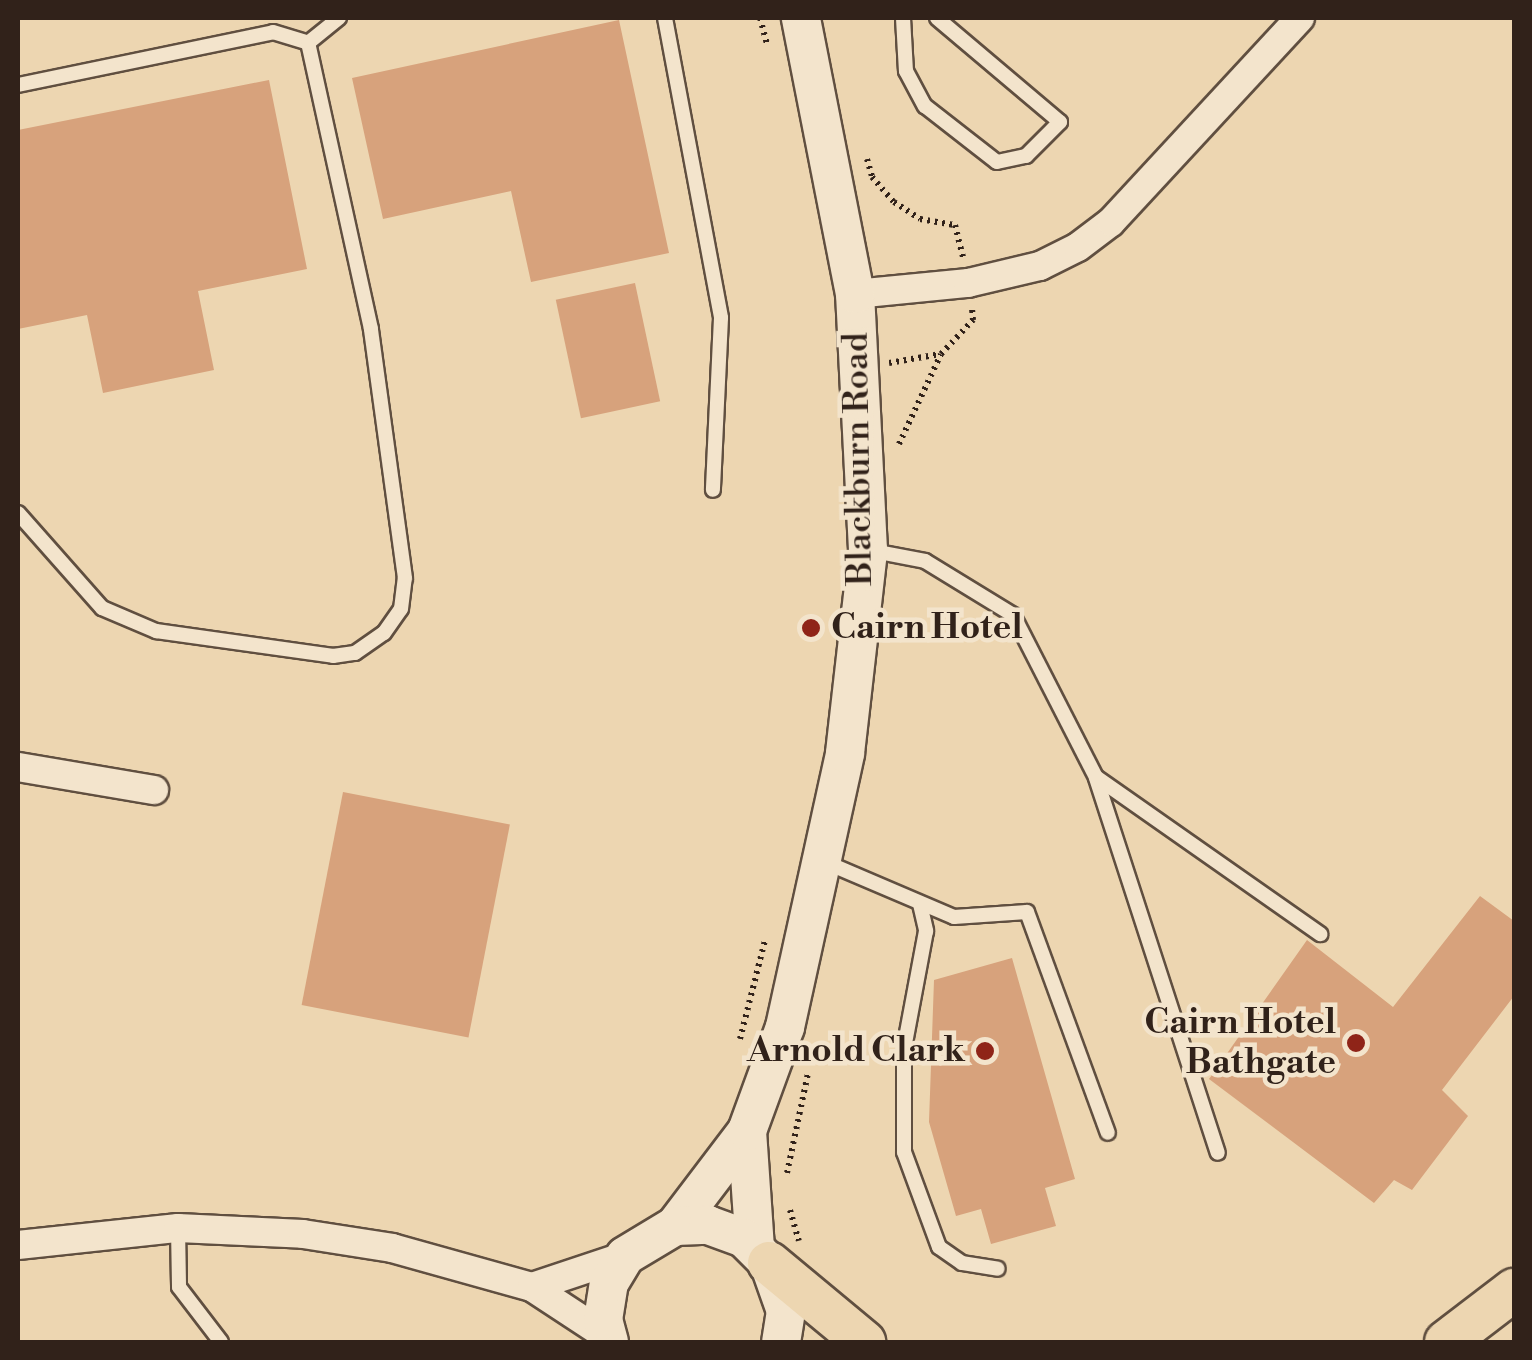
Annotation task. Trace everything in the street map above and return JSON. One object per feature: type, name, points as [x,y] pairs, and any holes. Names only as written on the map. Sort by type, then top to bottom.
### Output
[{"type":"main road","name":"Blackburn Road","points":[[675,1226],[747,1131],[785,1027],[845,753],[868,550],[855,294],[801,18]]},
{"type":"main road","name":"Blackburn Road","points":[[747,1131],[762,1256],[786,1311],[781,1342]]},
{"type":"main road","points":[[607,1339],[609,1283],[625,1256],[675,1226],[708,1225],[762,1256],[864,1342]]},
{"type":"main road","points":[[1446,1342],[1514,1293]]},
{"type":"main road","points":[[1484,1342],[1514,1293]]},
{"type":"street","points":[[855,294],[968,283],[1040,266],[1110,222],[1300,18]]},
{"type":"street","points":[[18,767],[154,790]]},
{"type":"street","points":[[18,1245],[178,1228],[304,1234],[392,1248],[532,1287],[607,1339]]},
{"type":"street","points":[[532,1287],[625,1256]]},
{"type":"lane","points":[[308,43],[339,18]]},
{"type":"lane","points":[[665,18],[721,318],[713,490]]},
{"type":"lane","points":[[902,18],[906,71],[925,106],[997,162],[1026,156],[1060,122],[937,18]]},
{"type":"lane","points":[[18,85],[273,32],[308,43]]},
{"type":"lane","points":[[18,514],[102,608],[156,631],[333,656],[356,653],[384,633],[401,609],[405,578],[371,330],[308,43]]},
{"type":"lane","points":[[868,550],[925,561],[1013,614],[1096,777],[1218,1153]]},
{"type":"lane","points":[[1096,777],[1320,934]]},
{"type":"lane","points":[[824,862],[954,916],[1028,912],[1108,1133]]},
{"type":"lane","points":[[920,904],[926,930],[904,1048],[904,1152],[939,1247],[962,1263],[998,1269]]},
{"type":"lane","points":[[178,1228],[179,1287],[222,1342]]},
{"type":"path","points":[[760,18],[771,60]]},
{"type":"path","points":[[864,147],[872,177],[894,202],[920,219],[955,225],[974,320],[942,354]]},
{"type":"path","points":[[738,1048],[769,924]]},
{"type":"building","points":[[619,20],[669,253],[531,282],[511,191],[383,219],[352,78]]},
{"type":"building","points":[[269,80],[307,269],[198,291],[214,370],[103,393],[87,315],[18,329],[18,130]]},
{"type":"building","points":[[635,283],[660,401],[581,418],[556,300]]},
{"type":"building","points":[[343,792],[510,824],[468,1037],[302,1005]]},
{"type":"building","name":"Cairn Hotel Bathgate","points":[[1480,896],[1514,921],[1514,996],[1442,1090],[1468,1116],[1412,1190],[1394,1180],[1374,1203],[1209,1079],[1307,940],[1393,1007]]},
{"type":"building","name":"Arnold Clark","points":[[1012,958],[1075,1179],[1045,1188],[1056,1226],[991,1244],[981,1209],[956,1216],[929,1122],[934,980]]},
{"type":"place","name":"Cairn Hotel","points":[[811,628]]},
{"type":"place","name":"Cairn Hotel Bathgate","points":[[1356,1043]]},
{"type":"place","name":"Arnold Clark","points":[[985,1051]]}]
